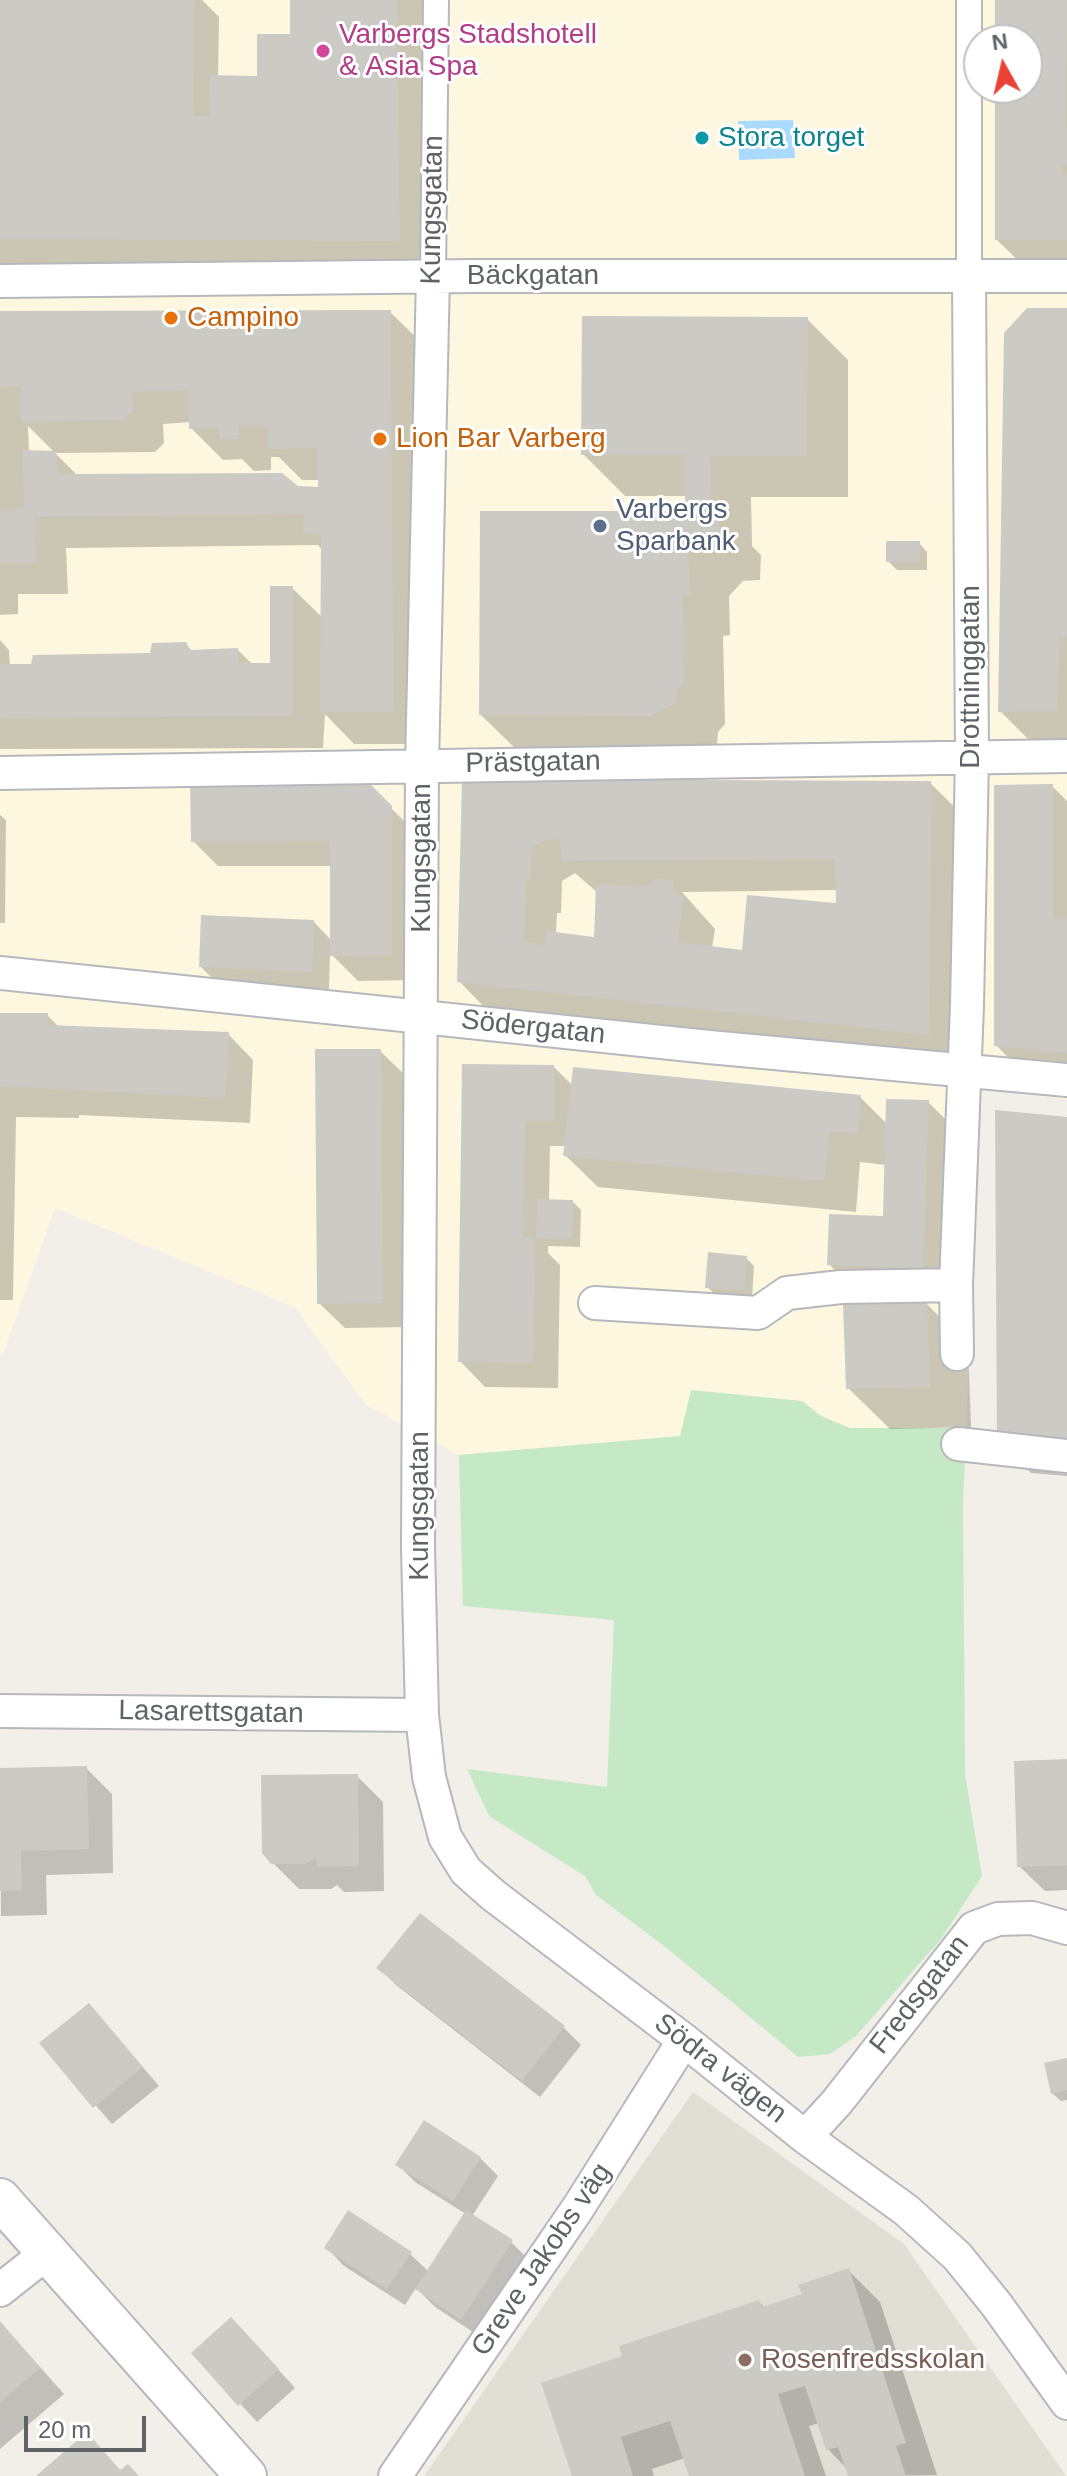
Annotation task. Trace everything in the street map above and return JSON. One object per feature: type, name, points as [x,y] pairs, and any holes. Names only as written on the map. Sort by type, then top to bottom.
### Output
[{"type":"street","name":"Kungsgatan","points":[[422,1715],[418,1547],[422,765],[436,0]]},
{"type":"street","name":"Drottninggatan","points":[[957,1354],[956,1285],[972,757],[969,0]]},
{"type":"street","name":"Bäckgatan","points":[[0,281],[433,276],[1067,276]]},
{"type":"street","name":"Prästgatan","points":[[0,773],[1067,756]]},
{"type":"street","name":"Södergatan","points":[[0,973],[709,1047],[1067,1080]]},
{"type":"street","points":[[595,1303],[758,1313],[787,1293],[841,1287],[956,1285]]},
{"type":"street","points":[[958,1444],[1067,1456]]},
{"type":"street","name":"Lasarettsgatan","points":[[0,1711],[422,1715]]},
{"type":"street","name":"Södra vägen","points":[[422,1715],[429,1777],[445,1837],[466,1871],[805,2137],[906,2210],[957,2256],[996,2304],[1067,2403]]},
{"type":"street","name":"Fredsgatan","points":[[805,2137],[837,2102],[974,1928],[998,1919],[1032,1918],[1067,1928]]},
{"type":"street","name":"Greve Jakobs väg","points":[[395,2476],[578,2208],[684,2040]]},
{"type":"street","points":[[0,2199],[246,2476]]},
{"type":"street","points":[[0,2290],[47,2253]]},
{"type":"shaded area","points":[[0,0],[1067,0],[1067,1099],[980,1089],[966,1428],[850,1428],[820,1416],[801,1401],[691,1391],[680,1436],[459,1455],[365,1404],[295,1307],[55,1208],[3,1354],[0,1353]]},
{"type":"shaded area","name":"Rosenfredsskolan","points":[[693,2092],[904,2244],[1066,2476],[424,2476]]},
{"type":"green space","points":[[691,1390],[802,1401],[821,1416],[850,1428],[966,1428],[963,1505],[965,1774],[982,1876],[941,1939],[856,2036],[830,2054],[798,2057],[668,1949],[596,1895],[585,1876],[489,1816],[467,1769],[607,1787],[614,1620],[463,1606],[459,1455],[680,1436]]},
{"type":"water","points":[[793,120],[795,158],[739,160],[738,121]]},
{"type":"building","points":[[0,0],[194,0],[193,116],[209,116],[210,75],[257,76],[257,34],[290,34],[290,0],[397,0],[400,241],[0,239]]},
{"type":"building","points":[[995,0],[1067,0],[1067,165],[1062,165],[1061,175],[1067,175],[1067,240],[995,240],[995,104],[1043,104],[1043,24],[995,24]]},
{"type":"building","points":[[1027,308],[1067,308],[1067,637],[1059,637],[1057,711],[998,712],[1004,333]]},
{"type":"building","points":[[391,310],[393,712],[320,712],[321,534],[303,533],[304,514],[35,517],[36,563],[0,563],[0,511],[24,509],[23,450],[56,451],[58,474],[282,473],[298,486],[318,487],[318,448],[268,449],[268,426],[239,425],[239,439],[220,439],[218,426],[189,429],[189,390],[132,392],[133,411],[123,420],[21,422],[21,386],[0,387],[0,311]]},
{"type":"building","name":"Varbergs Sparbank","points":[[582,316],[808,317],[807,456],[710,456],[711,512],[720,512],[719,539],[701,540],[688,554],[690,594],[682,595],[684,683],[677,690],[676,703],[650,716],[479,715],[480,511],[685,511],[685,455],[581,455]]},
{"type":"building","points":[[886,541],[920,541],[920,562],[886,562]]},
{"type":"building","points":[[270,586],[293,586],[291,716],[0,718],[0,664],[31,664],[33,655],[150,653],[152,643],[186,642],[190,650],[238,648],[238,663],[270,663]]},
{"type":"building","points":[[364,778],[392,806],[392,955],[330,956],[330,841],[191,842],[190,779]]},
{"type":"building","points":[[462,779],[931,781],[929,1035],[457,982]],"holes":[[[560,839],[561,861],[835,859],[836,903],[747,895],[742,950],[678,942],[683,895],[672,893],[673,880],[653,879],[651,886],[596,885],[594,937],[547,931],[544,945],[524,942],[526,881],[530,881],[531,848],[545,840]]]},
{"type":"building","points":[[1053,784],[1053,919],[1067,918],[1067,1053],[994,1046],[994,785]]},
{"type":"building","points":[[201,915],[314,920],[312,972],[199,967]]},
{"type":"building","points":[[0,1013],[48,1013],[48,1025],[229,1032],[225,1098],[0,1086]]},
{"type":"building","points":[[315,1049],[381,1049],[383,1303],[317,1304]]},
{"type":"building","points":[[462,1064],[554,1065],[554,1121],[525,1121],[523,1237],[535,1238],[533,1363],[458,1362]]},
{"type":"building","points":[[573,1067],[861,1095],[857,1134],[829,1131],[824,1181],[563,1156]]},
{"type":"building","points":[[886,1099],[929,1100],[923,1268],[827,1265],[829,1214],[883,1216]]},
{"type":"building","points":[[995,1110],[1067,1117],[1067,1448],[997,1441]]},
{"type":"building","points":[[537,1199],[573,1200],[572,1239],[536,1238]]},
{"type":"building","points":[[708,1252],[747,1256],[744,1290],[705,1288]]},
{"type":"building","points":[[927,1302],[930,1387],[846,1389],[843,1304]]},
{"type":"building","points":[[1067,1759],[1067,1865],[1017,1867],[1014,1761]]},
{"type":"building","points":[[87,1766],[89,1849],[21,1851],[22,1890],[0,1891],[0,1768]]},
{"type":"building","points":[[358,1774],[359,1866],[317,1867],[316,1857],[305,1864],[271,1864],[262,1853],[261,1775]]},
{"type":"building","points":[[420,1913],[565,2026],[522,2081],[376,1968]]},
{"type":"building","points":[[89,2003],[143,2067],[93,2108],[39,2043]]},
{"type":"building","points":[[1067,2058],[1067,2090],[1051,2094],[1044,2063]]},
{"type":"building","points":[[424,2120],[481,2157],[453,2201],[395,2165]]},
{"type":"building","points":[[348,2210],[412,2252],[387,2289],[324,2248]]},
{"type":"building","points":[[466,2210],[513,2240],[461,2320],[415,2289]]},
{"type":"building","points":[[849,2268],[906,2443],[896,2446],[906,2476],[848,2476],[838,2447],[826,2450],[805,2386],[778,2394],[805,2476],[689,2476],[670,2421],[621,2437],[633,2476],[572,2476],[541,2383],[622,2356],[619,2346],[759,2300],[762,2307],[802,2294],[798,2285]]},
{"type":"building","points":[[231,2317],[279,2369],[238,2406],[191,2353]]},
{"type":"building","points":[[0,2321],[40,2368],[0,2402]]},
{"type":"building","points":[[87,2432],[120,2470],[128,2464],[139,2476],[36,2476]]},
{"type":"place","name":"Varbergs Stadshotell & Asia Spa","points":[[323,51]]},
{"type":"place","name":"Stora torget","points":[[702,138]]},
{"type":"place","name":"Campino","points":[[171,318]]},
{"type":"place","name":"Lion Bar Varberg","points":[[380,439]]},
{"type":"place","name":"Varbergs Sparbank","points":[[600,526]]},
{"type":"place","name":"Rosenfredsskolan","points":[[745,2360]]}]
